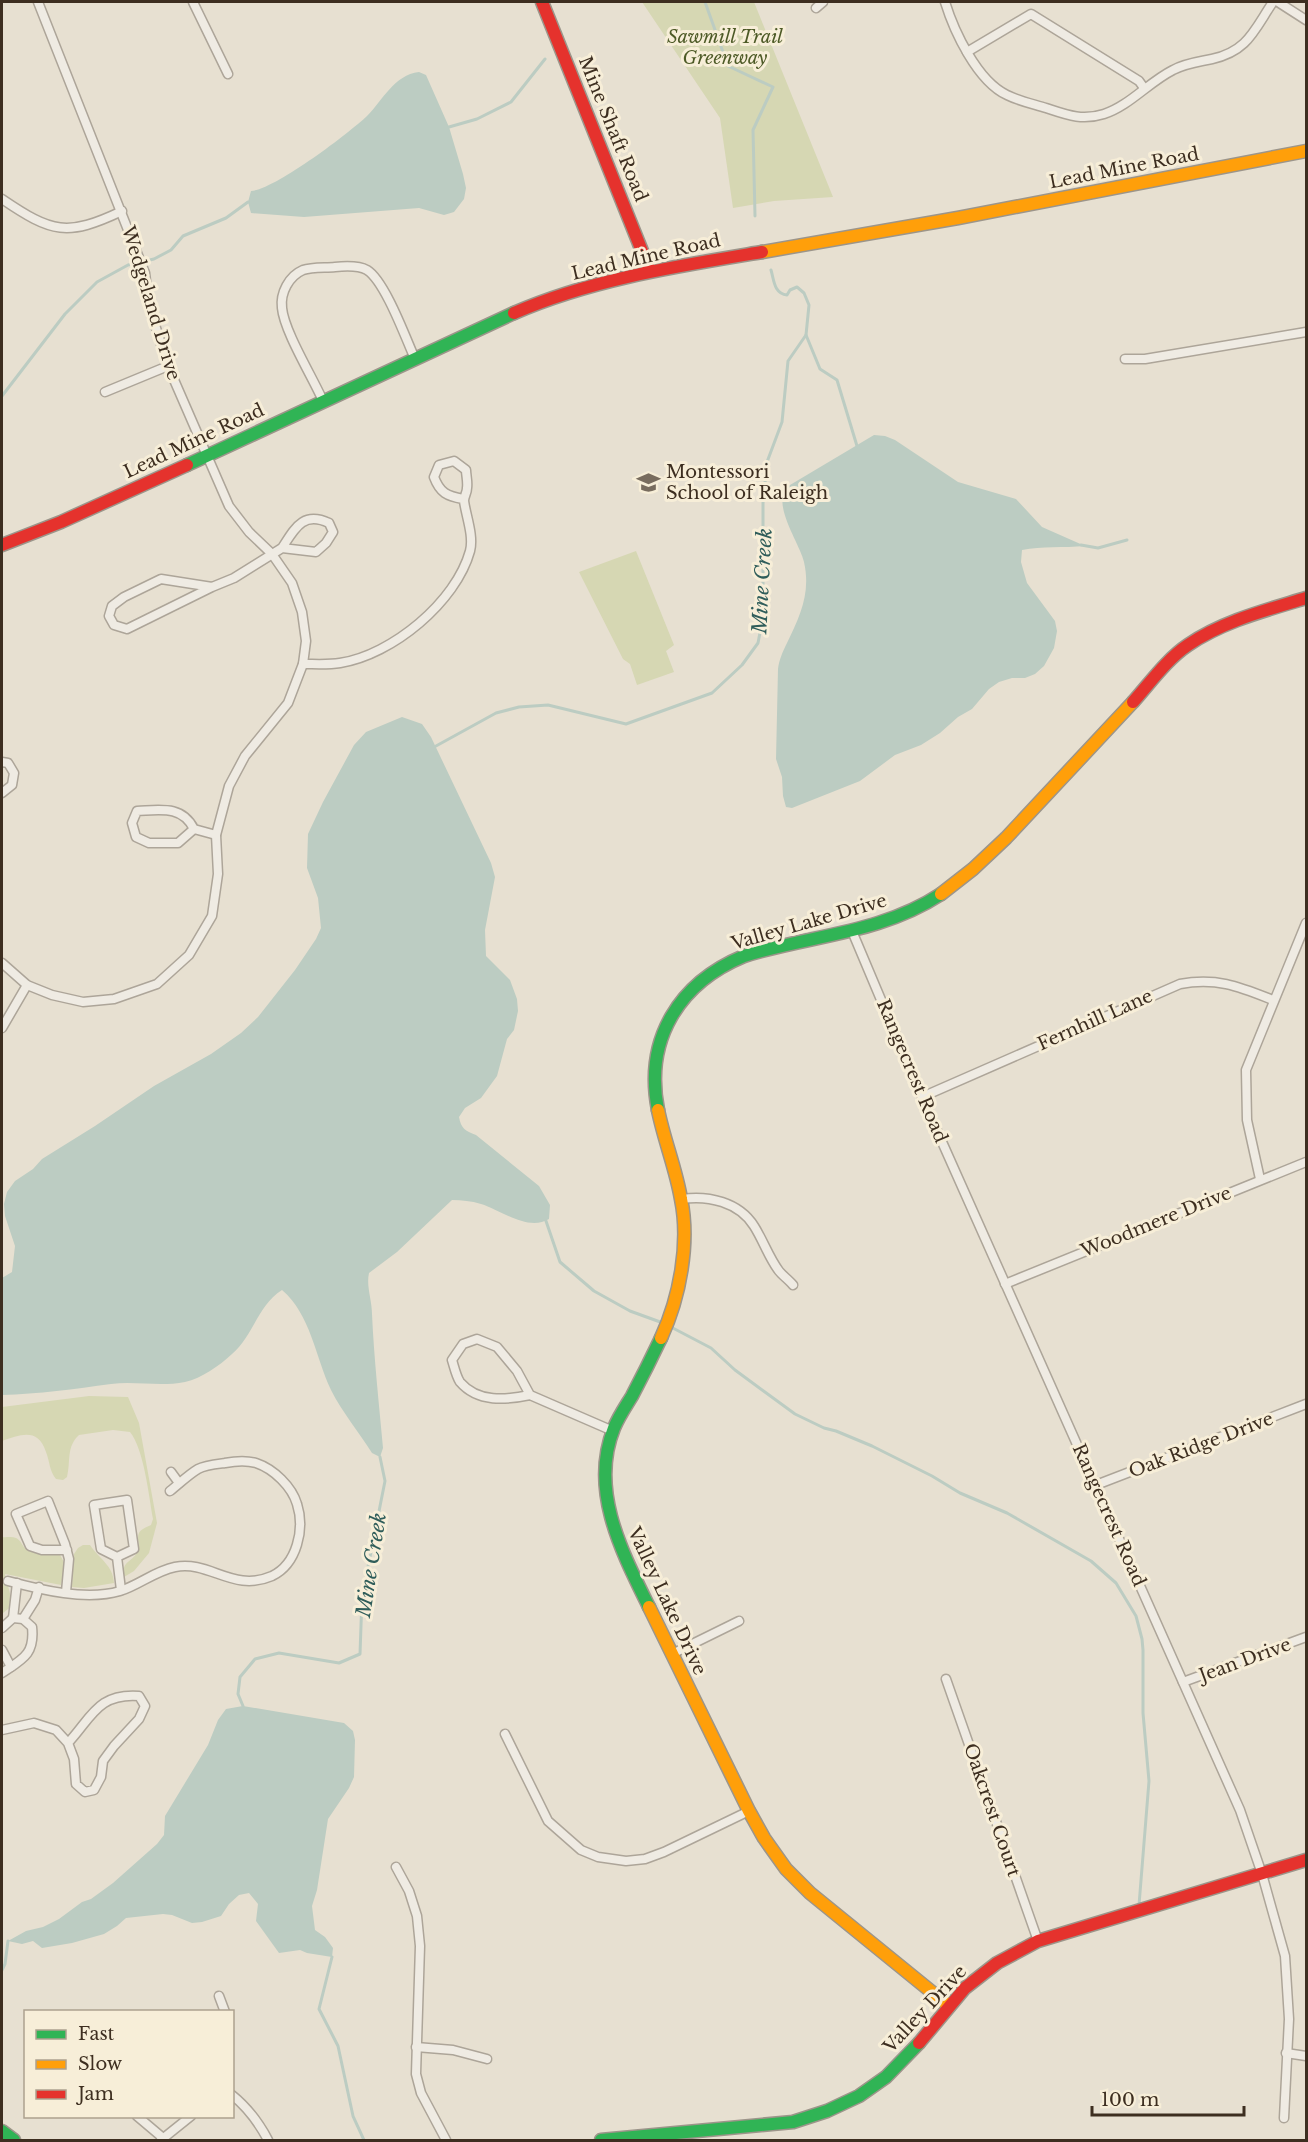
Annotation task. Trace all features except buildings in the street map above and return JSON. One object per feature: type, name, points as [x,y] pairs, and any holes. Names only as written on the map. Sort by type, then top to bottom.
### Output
[{"type":"street","name":"Wedgeland Drive","points":[[2,963],[27,985],[52,995],[83,1002],[114,999],[157,984],[189,955],[212,916],[218,874],[216,835],[229,786],[245,756],[288,703],[303,664],[306,641],[302,612],[292,583],[272,554],[249,532],[229,506],[168,366],[149,306],[145,273],[38,2]]},
{"type":"street","points":[[193,2],[228,74]]},
{"type":"street","name":"Mine Shaft Road","points":[[542,2],[650,271]]},
{"type":"street","points":[[945,2],[950,20],[967,51],[985,78],[1005,95],[1074,117],[1088,118],[1107,113],[1184,64],[1211,59],[1240,49],[1273,2]]},
{"type":"street","points":[[1278,2],[1306,20]]},
{"type":"street","points":[[967,51],[1031,14],[1139,81],[1144,88]]},
{"type":"street","name":"Lead Mine Road","points":[[2,545],[61,522],[207,456],[525,308],[571,292],[650,271],[958,218],[1306,151]]},
{"type":"street","points":[[2,199],[33,219],[57,228],[79,228],[97,223],[122,211]]},
{"type":"street","points":[[323,401],[290,331],[282,308],[284,291],[289,281],[303,270],[351,266],[367,270],[379,283],[415,359]]},
{"type":"street","points":[[1125,359],[1145,359],[1306,333]]},
{"type":"street","points":[[105,392],[168,366]]},
{"type":"street","points":[[303,664],[340,663],[381,648],[404,635],[446,597],[462,573],[471,548],[464,499],[468,487],[466,470],[454,461],[439,465],[434,477],[439,490],[450,496],[464,499]]},
{"type":"street","points":[[212,587],[161,579],[124,597],[112,606],[109,616],[114,625],[127,629],[234,578],[282,548],[295,528],[305,520],[317,518],[329,523],[333,532],[316,552],[282,548]]},
{"type":"street","name":"Valley Lake Drive","points":[[949,2006],[810,1893],[786,1869],[764,1838],[622,1553],[612,1524],[607,1471],[614,1431],[671,1314],[685,1232],[682,1199],[657,1109],[653,1082],[658,1044],[666,1023],[679,1002],[692,987],[712,972],[744,956],[852,931],[923,905],[944,892],[1014,830],[1161,669],[1187,645],[1224,627],[1306,598]]},
{"type":"street","points":[[2,762],[8,763],[14,773],[12,785],[2,793]]},
{"type":"street","points":[[194,829],[178,843],[149,843],[136,837],[132,823],[137,811],[179,812],[189,819],[194,829],[216,835]]},
{"type":"street","points":[[1260,1179],[1247,1120],[1246,1070],[1306,922]]},
{"type":"street","name":"Rangecrest Road","points":[[852,931],[922,1097],[1240,1810],[1262,1874],[1285,1956],[1289,2019],[1284,2118]]},
{"type":"street","name":"Fernhill Lane","points":[[922,1097],[1180,984],[1199,980],[1221,983],[1274,1000]]},
{"type":"street","points":[[2,1028],[27,985]]},
{"type":"street","name":"Woodmere Drive","points":[[1005,1284],[1306,1162]]},
{"type":"street","points":[[682,1199],[703,1198],[734,1207],[752,1223],[779,1271],[793,1285]]},
{"type":"street","points":[[530,1395],[518,1371],[497,1347],[477,1340],[463,1344],[452,1359],[459,1380],[474,1393],[493,1399],[513,1399],[530,1395],[614,1431]]},
{"type":"street","name":"Oak Ridge Drive","points":[[1096,1485],[1306,1404]]},
{"type":"street","points":[[18,1619],[13,1582],[97,1595],[121,1590],[176,1567],[191,1566],[237,1581],[250,1581],[273,1575],[284,1568],[293,1556],[300,1535],[297,1504],[287,1486],[275,1474],[257,1464],[239,1461],[200,1467],[170,1491]]},
{"type":"street","points":[[171,1472],[179,1483]]},
{"type":"street","points":[[127,1500],[134,1549],[117,1557],[101,1549],[94,1505],[127,1500]]},
{"type":"street","points":[[66,1592],[69,1559],[67,1550],[48,1501],[16,1514],[30,1546],[42,1550],[67,1550]]},
{"type":"street","points":[[117,1557],[121,1590]]},
{"type":"street","points":[[2,1628],[18,1619],[35,1600],[39,1587]]},
{"type":"street","points":[[2,1673],[27,1655],[34,1641],[32,1627],[18,1619]]},
{"type":"street","points":[[672,1654],[739,1621]]},
{"type":"street","name":"Jean Drive","points":[[1183,1682],[1306,1637]]},
{"type":"street","points":[[2,1650],[10,1667]]},
{"type":"street","name":"Oakcrest Court","points":[[946,1679],[1038,1941]]},
{"type":"street","points":[[2,1730],[34,1723],[56,1730],[68,1743],[74,1759],[76,1784],[85,1792],[94,1790],[101,1777],[103,1761],[139,1719],[145,1706],[144,1702],[139,1696],[122,1695],[100,1706],[68,1743]]},
{"type":"street","points":[[506,1734],[548,1821],[581,1850],[598,1857],[626,1861],[645,1859],[749,1811]]},
{"type":"street","name":"Valley Drive","points":[[601,2140],[793,2122],[827,2111],[859,2096],[886,2077],[965,1988],[997,1963],[1038,1941],[1306,1860]]},
{"type":"street","points":[[396,1867],[409,1891],[417,1916],[420,1946],[416,2074],[421,2093],[446,2140]]},
{"type":"street","points":[[219,1996],[224,2010]]},
{"type":"street","points":[[416,2047],[453,2050],[487,2059]]},
{"type":"street","points":[[1286,2053],[1306,2056]]},
{"type":"street","points":[[234,2097],[241,2102],[268,2140]]},
{"type":"street","points":[[139,2118],[162,2139],[188,2118]]},
{"type":"street","points":[[2,2132],[14,2140]]},
{"type":"green space","name":"Sawmill Trail Greenway","points":[[642,2],[754,2],[833,197],[774,201],[733,208],[720,118]]},
{"type":"green space","points":[[636,551],[674,645],[666,651],[674,672],[637,685],[630,664],[623,659],[579,572]]},
{"type":"green space","points":[[89,1396],[128,1397],[139,1423],[157,1523],[149,1553],[134,1571],[124,1577],[125,1565],[137,1553],[139,1533],[151,1525],[153,1519],[142,1461],[130,1432],[113,1430],[79,1435],[72,1444],[67,1477],[63,1480],[56,1479],[54,1476],[43,1444],[38,1439],[22,1435],[2,1441],[2,1407]]},
{"type":"green space","points":[[2,1537],[16,1538],[26,1549],[33,1552],[60,1555],[65,1564],[61,1585],[5,1574],[13,1605],[3,1613]]},
{"type":"green space","points":[[83,1545],[90,1545],[105,1563],[114,1583],[84,1588],[72,1587],[74,1554]]},
{"type":"shaded area","points":[[419,72],[426,75],[449,127],[463,174],[466,188],[464,199],[454,212],[444,215],[419,208],[304,217],[251,213],[248,202],[251,191],[276,181],[311,160],[367,116],[396,83],[410,74]]},
{"type":"shaded area","points":[[874,435],[895,440],[958,482],[1016,499],[1042,527],[1085,546],[1022,550],[1021,562],[1027,583],[1055,621],[1057,631],[1054,648],[1044,666],[1035,674],[999,682],[989,689],[972,709],[958,717],[940,733],[921,745],[895,755],[860,781],[792,808],[786,807],[782,777],[776,759],[778,669],[803,604],[806,573],[784,511],[782,501],[784,492],[790,485]]},
{"type":"shaded area","points":[[402,717],[422,724],[431,737],[491,863],[495,877],[485,930],[486,956],[510,980],[517,999],[518,1011],[514,1030],[507,1039],[497,1076],[481,1098],[465,1108],[459,1117],[460,1121],[466,1130],[476,1135],[539,1186],[550,1205],[549,1219],[541,1222],[524,1222],[481,1204],[452,1200],[397,1252],[369,1273],[383,1448],[380,1457],[372,1453],[335,1398],[300,1311],[282,1290],[267,1304],[239,1347],[222,1363],[198,1378],[166,1384],[120,1383],[2,1395],[2,1278],[12,1272],[15,1246],[5,1216],[4,1204],[7,1192],[15,1181],[33,1169],[42,1159],[154,1086],[211,1054],[241,1033],[258,1017],[295,970],[321,928],[318,898],[307,868],[308,834],[323,802],[354,745],[366,732]]},
{"type":"shaded area","points":[[243,1706],[344,1723],[353,1731],[355,1740],[354,1777],[328,1819],[317,1890],[312,1906],[315,1930],[325,1937],[333,1948],[332,1957],[300,1950],[279,1953],[256,1921],[258,1904],[249,1893],[239,1895],[221,1916],[202,1922],[192,1923],[163,1914],[126,1918],[104,1934],[72,1943],[42,1948],[33,1941],[22,1944],[8,1941],[26,1931],[43,1927],[59,1919],[82,1902],[91,1899],[157,1844],[164,1835],[165,1816],[208,1745],[218,1720],[226,1709]]},
{"type":"waterway","name":"Mine Creek","points":[[705,2],[728,66],[773,87],[753,130],[755,216]]},
{"type":"waterway","points":[[449,127],[477,119],[511,102],[545,59]]},
{"type":"waterway","points":[[2,396],[65,314],[97,282],[128,265],[154,259],[171,250],[183,236],[226,218],[248,202]]},
{"type":"waterway","name":"Mine Creek","points":[[436,746],[496,713],[519,707],[548,705],[626,724],[712,693],[742,665],[758,643],[763,617],[763,503],[767,462],[782,422],[788,361],[806,335],[809,305],[804,293],[797,287],[790,290],[787,295],[779,292],[771,270]]},
{"type":"waterway","points":[[806,335],[820,369],[837,380],[857,446],[860,448]]},
{"type":"waterway","points":[[1081,545],[1098,548],[1127,540]]},
{"type":"waterway","points":[[546,1221],[560,1262],[594,1291],[630,1311],[663,1323]]},
{"type":"waterway","points":[[669,1326],[711,1348],[735,1370],[795,1414],[872,1446],[932,1476],[960,1493],[1007,1513],[1091,1561],[1116,1583],[1136,1616],[1143,1650],[1143,1713],[1149,1781],[1139,1905]]},
{"type":"waterway","name":"Mine Creek","points":[[243,1706],[238,1694],[240,1677],[255,1659],[279,1653],[339,1663],[360,1654],[362,1597],[385,1481],[380,1457]]},
{"type":"waterway","points":[[2,1970],[8,1941]]},
{"type":"waterway","points":[[332,1957],[319,2009],[338,2046],[353,2116],[364,2140]]},
{"type":"traffic: fast","points":[[187,465],[514,313]]},
{"type":"traffic: fast","points":[[658,1110],[655,1084],[656,1060],[662,1037],[671,1016],[701,981],[721,967],[744,956],[869,926],[894,918],[941,894]]},
{"type":"traffic: fast","points":[[649,1607],[619,1543],[607,1497],[605,1474],[607,1451],[614,1428],[661,1338]]},
{"type":"traffic: fast","points":[[601,2140],[793,2122],[827,2111],[859,2096],[886,2077],[919,2043]]},
{"type":"traffic: fast","points":[[2,2131],[14,2140]]},
{"type":"traffic: slow","points":[[762,252],[958,218],[1306,151]]},
{"type":"traffic: slow","points":[[941,894],[973,869],[1006,838],[1133,702]]},
{"type":"traffic: slow","points":[[658,1110],[679,1188],[684,1216],[682,1270],[668,1322],[661,1338]]},
{"type":"traffic: slow","points":[[649,1607],[749,1811],[764,1838],[786,1869],[810,1893],[949,2006]]},
{"type":"traffic: jam","points":[[542,2],[650,271]]},
{"type":"traffic: jam","points":[[514,313],[605,282],[667,268],[762,252]]},
{"type":"traffic: jam","points":[[2,545],[61,522],[187,465]]},
{"type":"traffic: jam","points":[[1133,702],[1173,657],[1188,645],[1216,629],[1246,617],[1306,598]]},
{"type":"traffic: jam","points":[[919,2043],[965,1988],[997,1963],[1038,1941],[1306,1860]]},
{"type":"place","name":"Montessori School of Raleigh","points":[[648,482]]}]
